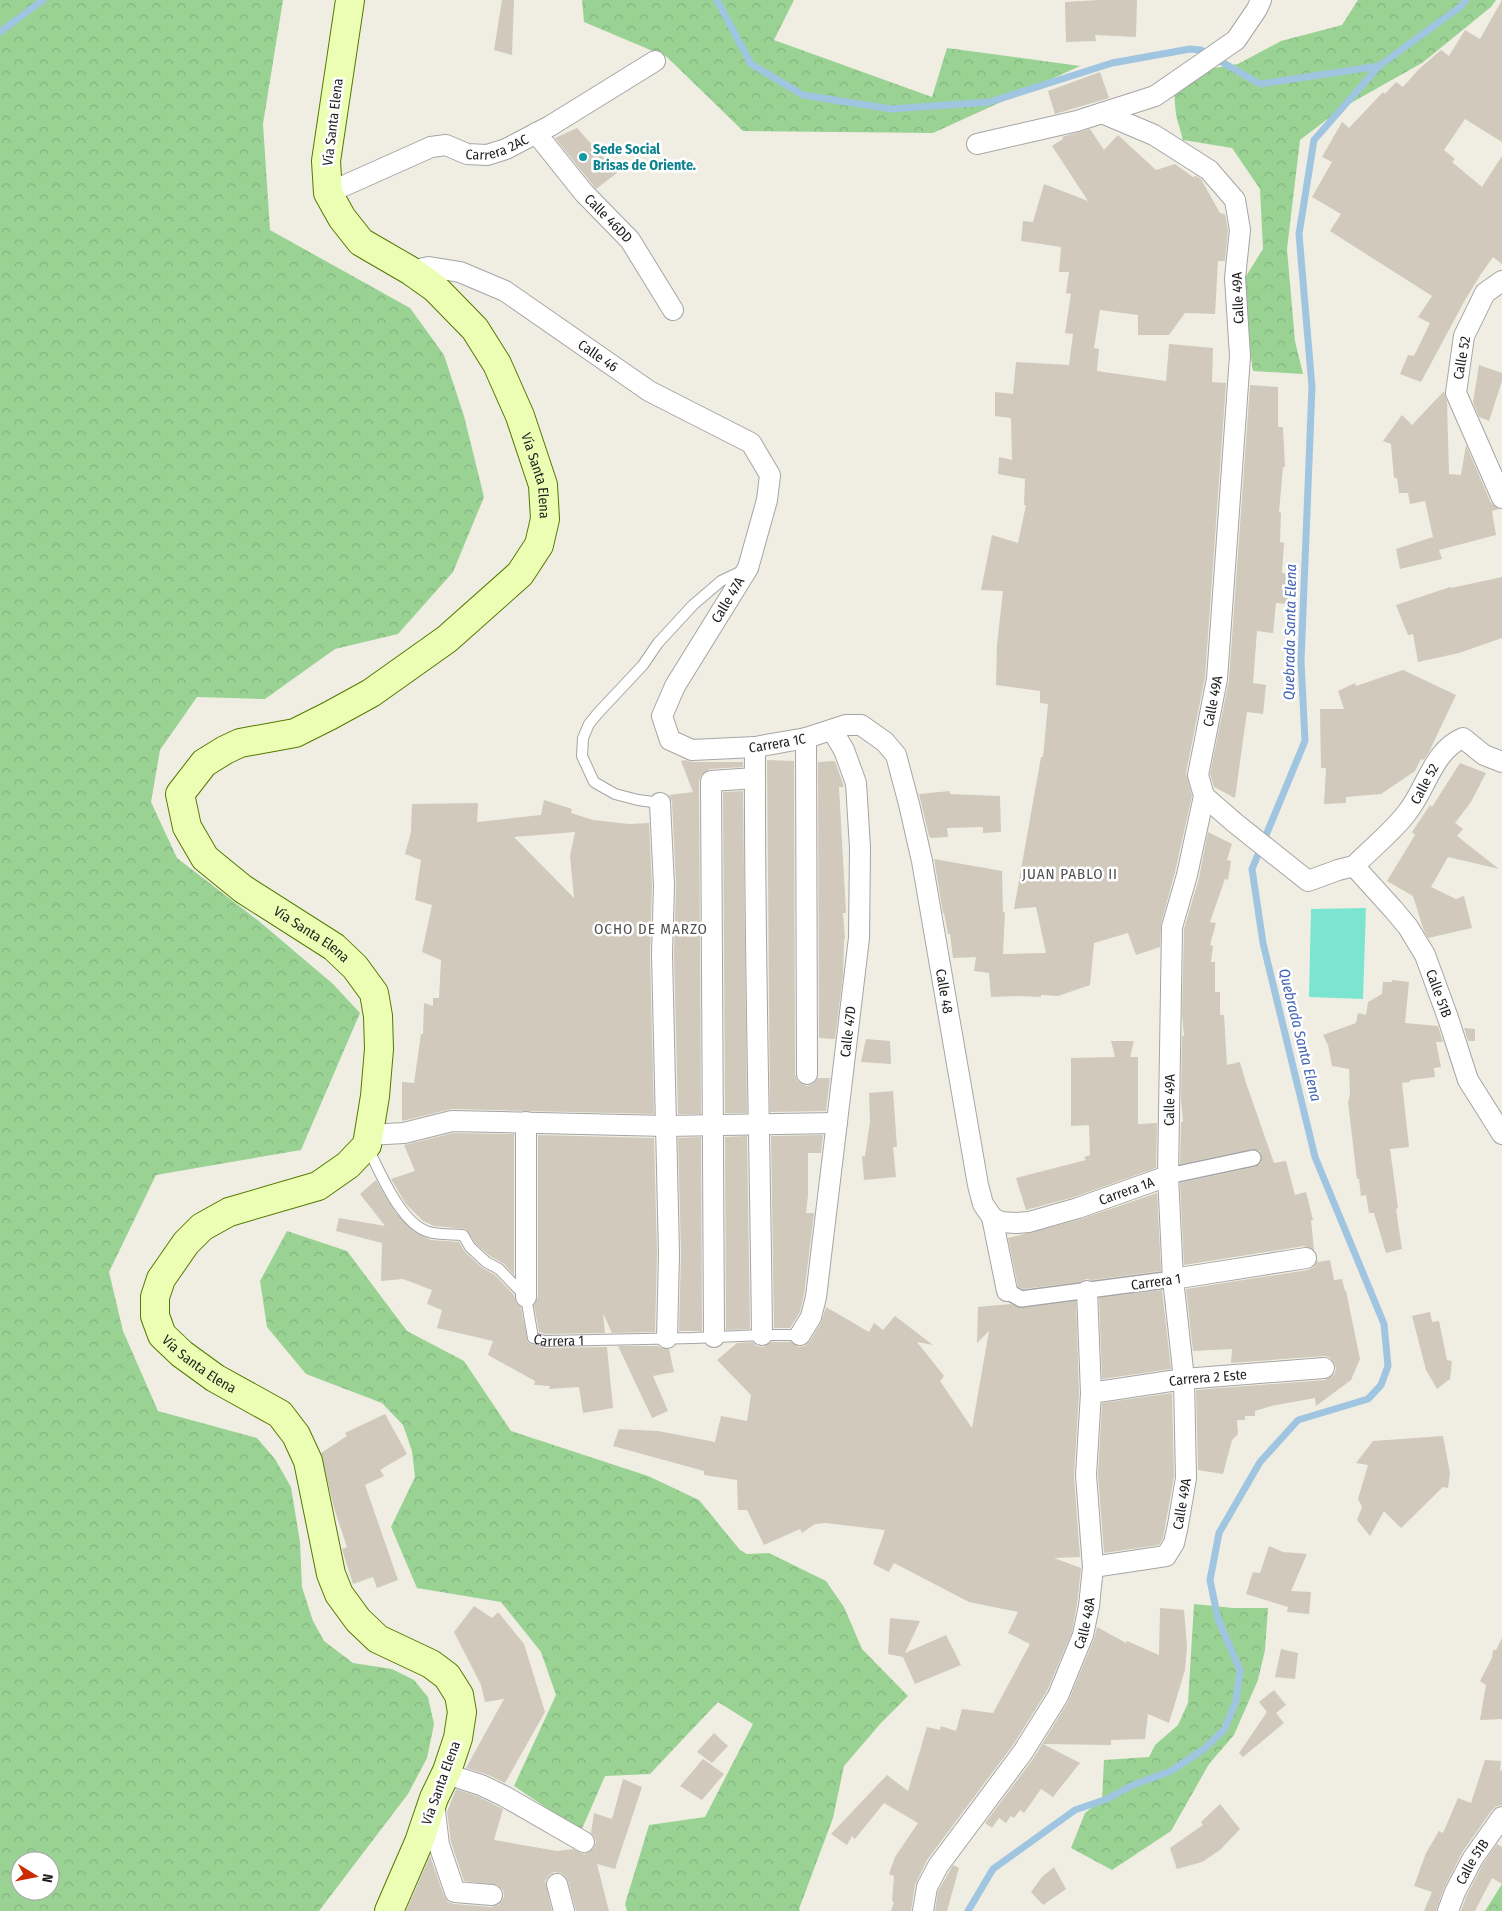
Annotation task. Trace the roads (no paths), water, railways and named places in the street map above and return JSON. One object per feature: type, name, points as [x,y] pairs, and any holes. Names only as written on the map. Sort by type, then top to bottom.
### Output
[{"type":"main road","name":"Vía Santa Elena","points":[[350,0],[326,161],[328,193],[342,218],[361,242],[411,271],[435,288],[475,329],[500,372],[520,416],[543,485],[545,519],[538,545],[520,574],[447,639],[418,661],[371,693],[295,733],[240,742],[224,750],[204,763],[180,794],[187,827],[205,858],[242,890],[334,948],[355,967],[374,993],[378,1016],[379,1049],[375,1096],[368,1140],[348,1165],[318,1186],[229,1212],[202,1227],[186,1243],[161,1279],[155,1297],[155,1316],[162,1335],[182,1354],[215,1378],[280,1414],[296,1435],[308,1461],[331,1574],[339,1594],[358,1620],[378,1639],[431,1664],[448,1676],[459,1695],[462,1712],[458,1738],[419,1842],[389,1911]]},
{"type":"street","points":[[977,144],[1077,121],[1155,96],[1236,40],[1261,0]]},
{"type":"street","name":"Carrera 2AC","points":[[328,193],[431,147],[446,145],[467,154],[487,155],[506,150],[655,61]]},
{"type":"street","name":"Calle 49A","points":[[1093,1567],[1166,1556],[1174,1543],[1186,1478],[1184,1379],[1173,1279],[1168,1176],[1172,927],[1187,875],[1204,796],[1198,775],[1217,679],[1240,364],[1235,278],[1240,230],[1235,200],[1209,170],[1154,135],[1102,113]]},
{"type":"street","name":"Calle 46DD","points":[[536,133],[584,193],[630,240],[672,310]]},
{"type":"street","name":"Calle 46","points":[[411,271],[428,267],[460,272],[504,291],[649,392],[751,443],[770,475]]},
{"type":"street","name":"Calle 52","points":[[1502,281],[1485,293],[1464,336],[1456,392],[1502,498]]},
{"type":"street","name":"Calle 47A","points":[[662,716],[676,686],[748,568],[767,500],[770,475]]},
{"type":"street","name":"Carrera 1C","points":[[662,716],[670,740],[692,750],[756,747],[806,738],[846,725],[861,725],[885,742],[896,755]]},
{"type":"street","name":"Calle 47D","points":[[800,1335],[811,1317],[816,1297],[859,938],[860,848],[856,784],[844,750],[832,730]]},
{"type":"street","points":[[806,738],[807,1074]]},
{"type":"street","name":"Calle 52","points":[[1354,866],[1407,814],[1442,755],[1453,742],[1463,738],[1484,755],[1502,762]]},
{"type":"street","points":[[756,747],[756,944],[762,1335]]},
{"type":"street","name":"Calle 48","points":[[896,755],[922,861],[978,1185],[983,1204],[996,1219],[1007,1291]]},
{"type":"street","points":[[714,1337],[711,781],[755,778]]},
{"type":"street","points":[[1204,796],[1235,824],[1308,881],[1354,866]]},
{"type":"street","points":[[660,804],[664,886],[662,954],[669,1254],[667,1338]]},
{"type":"street","name":"Calle 51B","points":[[1354,866],[1408,927],[1425,955],[1468,1080],[1502,1134]]},
{"type":"street","points":[[368,1140],[452,1121],[666,1126],[837,1123]]},
{"type":"street","points":[[526,1122],[526,1297]]},
{"type":"street","name":"Carrera 1A","points":[[996,1219],[1030,1222],[1078,1208],[1168,1176],[1253,1158]]},
{"type":"street","name":"Carrera 1","points":[[1007,1291],[1022,1299],[1087,1292],[1306,1258]]},
{"type":"street","name":"Calle 48A","points":[[923,1911],[927,1887],[938,1866],[1023,1752],[1058,1696],[1083,1635],[1089,1606],[1093,1567],[1086,1475],[1090,1393],[1087,1292]]},
{"type":"street","name":"Carrera 2 Este","points":[[1090,1393],[1184,1379],[1324,1368]]},
{"type":"street","points":[[447,1771],[453,1776],[481,1785],[504,1796],[584,1842]]},
{"type":"street","points":[[434,1798],[439,1845],[455,1892],[492,1895]]},
{"type":"street","name":"Calle 51B","points":[[1448,1911],[1455,1892],[1473,1858],[1502,1817]]},
{"type":"street","points":[[557,1884],[564,1911]]},
{"type":"lane","points":[[660,804],[615,794],[594,782],[582,756],[583,738],[589,724],[598,713],[643,665],[658,644],[693,605],[721,581],[748,568]]},
{"type":"lane","points":[[368,1140],[397,1203],[414,1224],[428,1232],[463,1235],[470,1246],[486,1262],[499,1269],[526,1297]]},
{"type":"lane","name":"Carrera 1","points":[[526,1297],[532,1338],[545,1341],[800,1335]]},
{"type":"waterway","points":[[0,32],[43,0]]},
{"type":"waterway","points":[[717,0],[751,64],[803,95],[891,109],[990,102],[1112,63],[1190,49],[1201,50],[1260,84],[1379,66]]},
{"type":"waterway","name":"Quebrada Santa Elena","points":[[968,1911],[993,1869],[1075,1810],[1107,1799],[1133,1785],[1171,1771],[1204,1749],[1224,1730],[1236,1701],[1240,1670],[1218,1619],[1210,1580],[1219,1533],[1260,1462],[1298,1420],[1368,1399],[1381,1385],[1388,1366],[1384,1324],[1315,1157],[1263,943],[1252,869],[1305,741],[1301,661],[1312,387],[1299,234],[1314,140],[1379,66],[1460,7],[1466,0]]},
{"type":"place","name":"Sede Social Brisas de Oriente.","points":[[583,157]]},
{"type":"district","name":"JUAN PABLO II","points":[[1070,874]]},
{"type":"district","name":"OCHO DE MARZO","points":[[651,929]]}]
